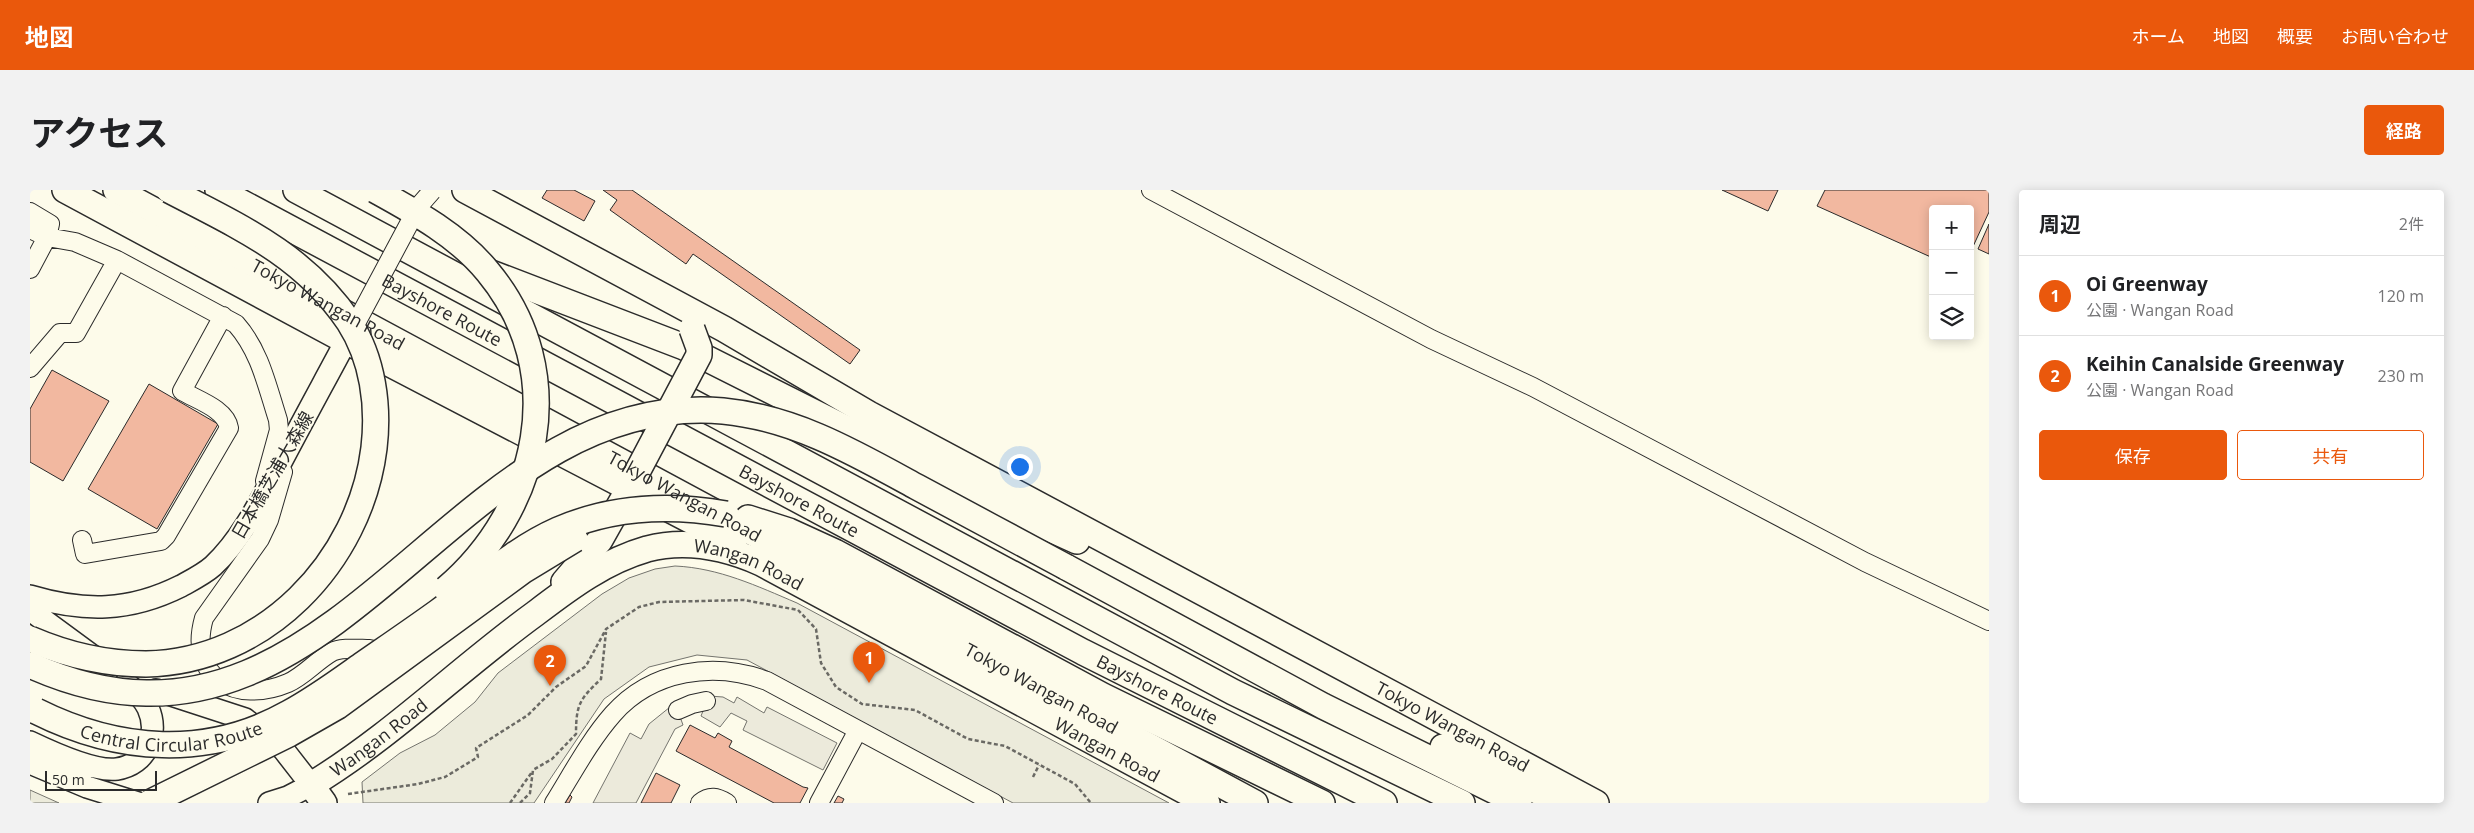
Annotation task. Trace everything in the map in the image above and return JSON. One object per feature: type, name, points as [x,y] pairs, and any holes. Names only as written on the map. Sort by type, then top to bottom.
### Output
[{"type":"highway","points":[[65,190],[350,333],[631,483],[739,546],[760,563]]},
{"type":"highway","name":"Tokyo Wangan Road","points":[[116,190],[1255,803]]},
{"type":"highway","points":[[30,639],[72,655],[97,660],[148,664],[197,656],[241,639],[283,613],[318,580],[347,536],[367,487],[375,437],[374,389],[360,343],[350,324],[323,288],[288,256],[249,232],[169,190]]},
{"type":"highway","name":"Bayshore Route","points":[[218,190],[1083,652],[1384,803]]},
{"type":"highway","points":[[311,701],[370,649],[448,587],[480,553],[508,511],[524,480],[532,452],[537,412],[534,371],[514,312],[492,277],[471,254],[441,230],[375,190]]},
{"type":"highway","name":"Tokyo Wangan Road","points":[[465,190],[724,329],[869,414],[1596,803]]},
{"type":"highway","points":[[303,194],[521,286],[575,303],[684,347],[1035,523],[1094,548],[1160,569]]},
{"type":"highway","name":"Bayshore Route","points":[[303,194],[1233,692],[1462,803]]},
{"type":"highway","points":[[514,216],[571,260],[685,321],[692,329],[699,348],[699,355],[600,540],[560,586],[514,628]]},
{"type":"highway","points":[[30,664],[65,679],[93,687],[147,695],[203,690],[256,674],[281,663],[334,629],[499,491],[543,460],[584,438],[618,424],[670,413],[713,411],[749,414],[802,429],[854,452],[1322,706],[1519,803]]},
{"type":"highway","points":[[311,701],[438,612],[516,553],[557,531],[600,516],[643,509],[689,508],[768,524],[812,541],[1103,696],[1322,803]]},
{"type":"highway","points":[[149,803],[289,734],[338,706],[524,570],[582,536],[641,518],[691,514],[726,514]]},
{"type":"highway","name":"Wangan Road","points":[[318,794],[345,765],[514,628],[585,577],[622,558],[648,549],[694,545],[716,546],[737,552],[760,563],[1207,803]]},
{"type":"highway","points":[[1247,665],[1356,706],[1563,803]]},
{"type":"highway","name":"Central Circular Route","points":[[33,709],[64,724],[100,737],[146,745],[170,745],[210,741],[242,733],[265,725],[311,701]]},
{"type":"main road","name":"日本橋芝浦大森線","points":[[30,596],[57,604],[105,608],[128,605],[171,591],[212,566],[236,539],[263,495],[350,333]]},
{"type":"main road","points":[[30,610],[90,653],[138,693],[148,706],[153,720],[153,734],[148,747],[140,759],[129,766],[116,769],[73,760],[30,742]]},
{"type":"main road","points":[[118,676],[244,719],[283,749],[318,794]]},
{"type":"main road","points":[[30,763],[87,787],[138,803]]},
{"type":"main road","points":[[268,803],[288,797],[318,794]]},
{"type":"street","points":[[350,333],[418,207],[433,190]]},
{"type":"street","points":[[1151,190],[1431,339],[1533,387],[1865,562],[1989,621]]},
{"type":"street","points":[[32,223],[47,238],[75,242],[118,260],[236,324],[247,337],[256,355],[278,420],[279,430],[266,473],[263,495]]},
{"type":"street","points":[[30,269],[47,238]]},
{"type":"street","points":[[30,368],[60,333],[76,333],[118,260]]},
{"type":"street","points":[[82,540],[85,554],[161,541],[166,536],[229,428],[228,420],[223,414],[182,391],[224,316]]},
{"type":"street","points":[[292,442],[263,534],[250,556],[204,618],[200,633],[204,660],[218,680],[233,689],[245,692],[265,691],[290,682],[333,651],[370,649]]},
{"type":"street","points":[[554,803],[614,713],[641,691],[682,674],[726,670],[758,678],[994,803]]},
{"type":"street","points":[[678,710],[692,704],[706,702]]},
{"type":"street","points":[[819,803],[835,760],[858,730]]},
{"type":"street","points":[[700,803],[706,798],[713,797],[727,803]]},
{"type":"path","points":[[510,803],[533,770],[552,759],[576,734],[576,716],[583,696],[601,679],[606,629]]},
{"type":"path","points":[[1033,777],[1039,765]]},
{"type":"path","points":[[520,803],[530,793],[533,770]]},
{"type":"shaded area","points":[[675,566],[691,567],[722,574],[797,603],[1169,803],[1013,803],[747,660],[697,655],[649,667],[604,699],[534,803],[363,803],[362,782],[400,753],[435,735],[475,702],[498,673],[602,594],[629,578],[655,569]]},
{"type":"shaded area","points":[[709,696],[723,697],[734,703],[737,697],[764,713],[767,707],[837,743],[823,770],[743,730],[747,721],[731,713],[720,727],[701,716]]},
{"type":"shaded area","points":[[675,703],[683,725],[675,729],[636,803],[593,803],[630,733],[641,739],[649,724]]},
{"type":"shaded area","points":[[30,790],[59,803],[30,803]]},
{"type":"building","points":[[547,190],[574,190],[595,201],[584,221],[542,198]]},
{"type":"building","points":[[603,190],[632,190],[860,350],[850,364],[693,254],[686,264],[610,210],[617,200]]},
{"type":"building","points":[[1722,190],[1778,190],[1768,211]]},
{"type":"building","points":[[1825,190],[1989,190],[1989,212],[1974,244],[1974,205],[1929,205],[1929,256],[1817,206]]},
{"type":"building","points":[[1989,224],[1989,254],[1978,249]]},
{"type":"building","points":[[52,370],[109,401],[63,481],[30,462],[30,409]]},
{"type":"building","points":[[149,384],[218,424],[157,529],[88,489]]},
{"type":"building","points":[[690,725],[715,738],[718,733],[732,741],[729,747],[808,788],[800,803],[774,803],[676,751]]},
{"type":"building","points":[[656,773],[680,785],[671,803],[641,803]]},
{"type":"building","points":[[570,795],[572,797],[569,803],[565,803]]},
{"type":"building","points":[[838,796],[844,799],[842,803],[834,803]]},
{"type":"place","name":"Oi Greenway","points":[[869,683]]},
{"type":"place","name":"Keihin Canalside Greenway","points":[[550,686]]}]
